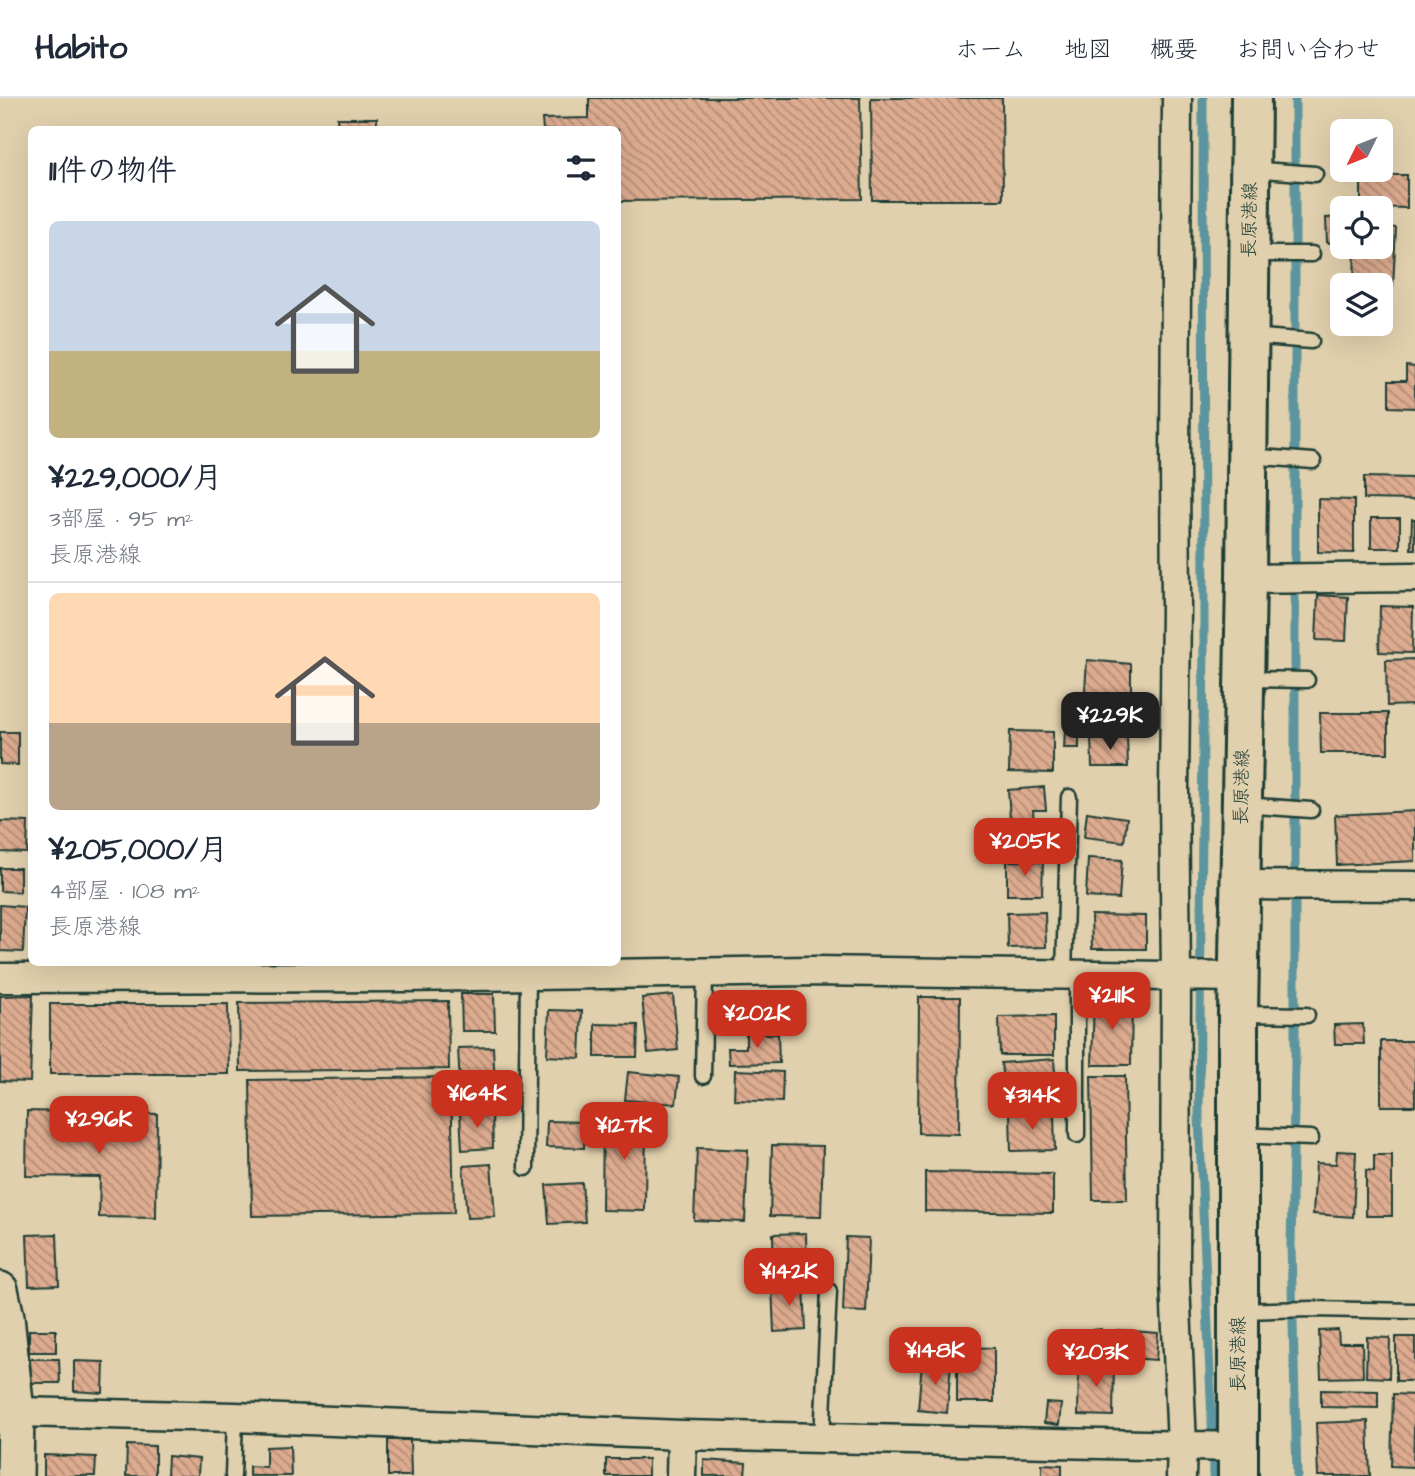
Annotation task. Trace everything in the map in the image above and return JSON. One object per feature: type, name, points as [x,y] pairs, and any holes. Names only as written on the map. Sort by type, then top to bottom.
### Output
[{"type":"main road","name":"長原港線","points":[[1238,1462],[1238,1014],[1251,98]]},
{"type":"street","points":[[1177,98],[1175,1282],[1181,1476]]},
{"type":"street","points":[[1246,579],[1415,577]]},
{"type":"street","points":[[1240,885],[1415,886]]},
{"type":"street","points":[[0,978],[119,970],[406,977],[813,971],[1239,977]]},
{"type":"street","points":[[0,1290],[6,1317],[16,1412],[15,1476]]},
{"type":"street","points":[[16,1412],[235,1417],[682,1434],[1182,1446],[1238,1462]]},
{"type":"street","points":[[681,1476],[682,1434]]},
{"type":"lane","points":[[1250,169],[1315,174]]},
{"type":"lane","points":[[1249,254],[1312,254]]},
{"type":"lane","points":[[1248,336],[1311,341]]},
{"type":"lane","points":[[1247,456],[1312,461]]},
{"type":"lane","points":[[1244,679],[1307,680]]},
{"type":"lane","points":[[1069,797],[1071,974],[1077,1135]]},
{"type":"lane","points":[[1242,805],[1311,810]]},
{"type":"lane","points":[[703,1076],[705,972]]},
{"type":"lane","points":[[526,1168],[528,975]]},
{"type":"lane","points":[[1238,1014],[1307,1015]]},
{"type":"lane","points":[[1238,1135],[1311,1139]]},
{"type":"lane","points":[[822,1438],[829,1291]]},
{"type":"lane","points":[[1238,1311],[1415,1311]]},
{"type":"lane","points":[[233,1476],[235,1417]]},
{"type":"building","points":[[589,98],[860,98],[862,199],[621,201],[621,126],[543,126],[542,119],[589,118]]},
{"type":"building","points":[[871,98],[1002,98],[1003,200],[872,200]]},
{"type":"building","points":[[337,118],[377,118],[377,126],[338,126]]},
{"type":"building","points":[[1393,175],[1407,175],[1407,208],[1393,208],[1393,196],[1361,196],[1361,182],[1393,182]]},
{"type":"building","points":[[1326,218],[1330,218],[1330,243],[1327,243]]},
{"type":"building","points":[[1393,228],[1396,228],[1393,287],[1393,273],[1354,273],[1355,259],[1393,259]]},
{"type":"building","points":[[1406,366],[1415,367],[1415,408],[1389,407],[1389,381],[1406,381]]},
{"type":"building","points":[[1364,477],[1415,478],[1415,500],[1364,499]]},
{"type":"building","points":[[1318,499],[1354,500],[1354,553],[1318,552]]},
{"type":"building","points":[[1371,518],[1400,518],[1400,548],[1371,548]]},
{"type":"building","points":[[1412,519],[1415,519],[1415,549],[1411,549]]},
{"type":"building","points":[[1318,595],[1348,597],[1346,641],[1316,640]]},
{"type":"building","points":[[1380,606],[1413,607],[1412,653],[1379,652]]},
{"type":"building","points":[[1415,659],[1415,705],[1387,706],[1386,660]]},
{"type":"building","points":[[1087,660],[1131,664],[1131,705],[1084,705]]},
{"type":"building","points":[[1320,713],[1388,713],[1388,753],[1321,753]]},
{"type":"building","points":[[1065,730],[1079,731],[1079,748],[1064,748]]},
{"type":"building","points":[[1010,731],[1053,732],[1053,773],[1009,772]]},
{"type":"building","points":[[0,732],[18,732],[18,765],[0,764]]},
{"type":"building","points":[[1127,736],[1128,767],[1092,767],[1091,737]]},
{"type":"building","points":[[1044,787],[1046,810],[1033,810],[1035,832],[1011,833],[1008,790]]},
{"type":"building","points":[[1415,811],[1415,861],[1337,865],[1335,815]]},
{"type":"building","points":[[1087,812],[1127,818],[1124,842],[1084,837]]},
{"type":"building","points":[[0,821],[28,822],[27,853],[0,852]]},
{"type":"building","points":[[1088,858],[1122,860],[1119,899],[1086,897]]},
{"type":"building","points":[[1007,861],[1043,862],[1042,895],[1007,895]]},
{"type":"building","points":[[0,868],[20,868],[20,892],[0,891]]},
{"type":"building","points":[[0,905],[25,907],[23,952],[0,951]]},
{"type":"building","points":[[1045,912],[1046,947],[1008,948],[1007,913]]},
{"type":"building","points":[[1091,915],[1146,916],[1146,949],[1092,949]]},
{"type":"building","points":[[461,994],[494,994],[495,1031],[462,1031]]},
{"type":"building","points":[[33,995],[30,1082],[0,1081],[0,996]]},
{"type":"building","points":[[673,995],[678,1050],[648,1053],[642,998]]},
{"type":"building","points":[[919,997],[960,997],[959,1134],[918,1133]]},
{"type":"building","points":[[1094,998],[1132,999],[1131,1065],[1092,1065]]},
{"type":"building","points":[[448,1001],[449,1069],[240,1071],[239,1003]]},
{"type":"building","points":[[50,1004],[228,1004],[229,1074],[50,1074]]},
{"type":"building","points":[[549,1010],[582,1011],[580,1058],[547,1056]]},
{"type":"building","points":[[1054,1016],[1054,1055],[1000,1055],[999,1017]]},
{"type":"building","points":[[595,1024],[638,1025],[637,1057],[595,1057]]},
{"type":"building","points":[[1363,1024],[1364,1044],[1335,1044],[1334,1025]]},
{"type":"building","points":[[746,1034],[778,1034],[779,1063],[729,1064],[728,1048],[746,1048]]},
{"type":"building","points":[[1381,1041],[1415,1041],[1415,1106],[1381,1106]]},
{"type":"building","points":[[493,1047],[495,1086],[460,1087],[458,1048]]},
{"type":"building","points":[[1054,1059],[1056,1087],[1004,1091],[1001,1063]]},
{"type":"building","points":[[735,1070],[783,1072],[782,1102],[734,1100]]},
{"type":"building","points":[[628,1072],[679,1077],[676,1104],[625,1100]]},
{"type":"building","points":[[1091,1076],[1125,1076],[1127,1200],[1093,1200]]},
{"type":"building","points":[[451,1077],[454,1213],[252,1216],[250,1080]]},
{"type":"building","points":[[27,1111],[157,1114],[156,1218],[99,1217],[100,1177],[26,1176]]},
{"type":"building","points":[[492,1111],[493,1148],[462,1150],[460,1113]]},
{"type":"building","points":[[603,1114],[646,1115],[645,1211],[602,1210]]},
{"type":"building","points":[[1010,1114],[1054,1114],[1055,1150],[1011,1151]]},
{"type":"building","points":[[547,1121],[585,1122],[584,1148],[546,1147]]},
{"type":"building","points":[[772,1145],[823,1146],[821,1217],[770,1216]]},
{"type":"building","points":[[697,1148],[748,1150],[745,1222],[694,1220]]},
{"type":"building","points":[[1337,1151],[1356,1152],[1353,1217],[1313,1214],[1316,1163],[1336,1164]]},
{"type":"building","points":[[1374,1155],[1392,1155],[1392,1216],[1366,1216],[1366,1170],[1374,1171]]},
{"type":"building","points":[[491,1164],[495,1217],[467,1218],[463,1166]]},
{"type":"building","points":[[925,1172],[1053,1174],[1053,1213],[925,1211]]},
{"type":"building","points":[[582,1183],[585,1222],[549,1224],[546,1185]]},
{"type":"building","points":[[806,1233],[807,1275],[774,1276],[773,1234]]},
{"type":"building","points":[[57,1234],[59,1285],[29,1286],[27,1235]]},
{"type":"building","points":[[846,1237],[869,1238],[866,1312],[843,1311]]},
{"type":"building","points":[[804,1285],[806,1330],[774,1332],[772,1287]]},
{"type":"building","points":[[1101,1329],[1102,1347],[1073,1349],[1072,1332]]},
{"type":"building","points":[[29,1330],[56,1330],[56,1352],[29,1352]]},
{"type":"building","points":[[1118,1330],[1158,1333],[1156,1360],[1116,1357]]},
{"type":"building","points":[[1338,1330],[1339,1343],[1362,1343],[1363,1377],[1321,1378],[1319,1331]]},
{"type":"building","points":[[1367,1337],[1390,1338],[1389,1378],[1366,1377]]},
{"type":"building","points":[[1396,1337],[1415,1337],[1415,1381],[1396,1381]]},
{"type":"building","points":[[957,1347],[994,1348],[994,1402],[957,1402]]},
{"type":"building","points":[[30,1359],[59,1359],[60,1383],[31,1383]]},
{"type":"building","points":[[74,1361],[104,1362],[103,1393],[74,1391]]},
{"type":"building","points":[[922,1361],[951,1363],[947,1413],[918,1410]]},
{"type":"building","points":[[1079,1362],[1114,1363],[1113,1416],[1078,1415]]},
{"type":"building","points":[[1321,1390],[1378,1391],[1378,1408],[1321,1407]]},
{"type":"building","points":[[1393,1394],[1415,1395],[1413,1467],[1391,1466]]},
{"type":"building","points":[[1046,1403],[1061,1404],[1059,1425],[1044,1423]]},
{"type":"building","points":[[1368,1421],[1370,1476],[1318,1476],[1316,1423]]},
{"type":"building","points":[[388,1440],[410,1440],[411,1476],[388,1476]]},
{"type":"building","points":[[127,1445],[155,1446],[155,1476],[126,1476]]},
{"type":"building","points":[[290,1446],[291,1476],[249,1476],[249,1466],[266,1467],[266,1447]]},
{"type":"building","points":[[44,1455],[96,1457],[95,1476],[44,1476]]},
{"type":"building","points":[[168,1456],[199,1459],[198,1476],[167,1476]]},
{"type":"building","points":[[606,1459],[648,1459],[648,1476],[606,1476]]},
{"type":"building","points":[[704,1460],[746,1463],[745,1476],[704,1476]]},
{"type":"building","points":[[1042,1464],[1062,1465],[1062,1476],[1042,1476]]},
{"type":"waterway","points":[[1203,98],[1204,643],[1199,1116],[1213,1476]]},
{"type":"waterway","points":[[1295,98],[1295,1063],[1291,1246],[1297,1476]]}]
